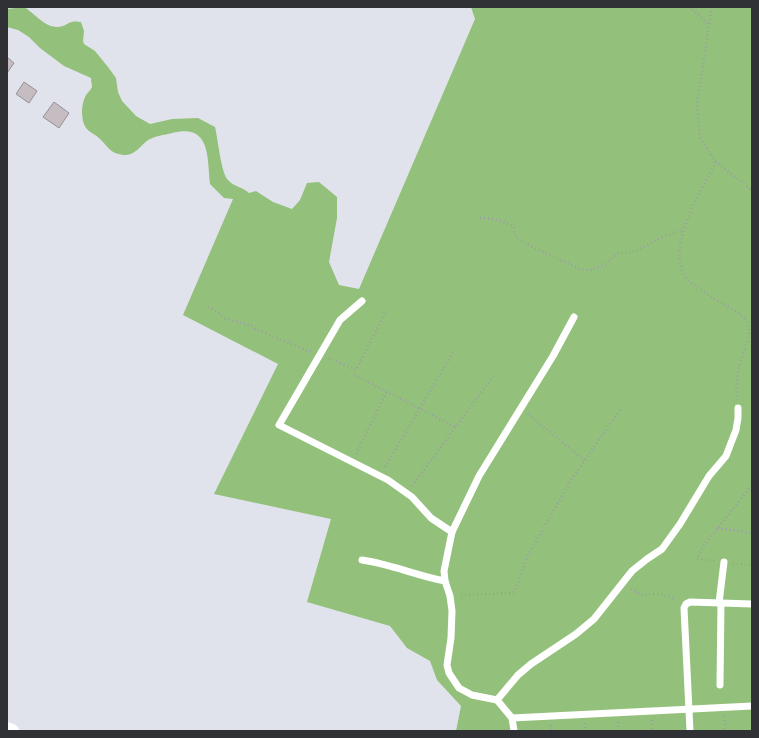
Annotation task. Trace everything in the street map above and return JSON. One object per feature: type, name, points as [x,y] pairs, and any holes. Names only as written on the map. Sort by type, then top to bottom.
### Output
[{"type":"street","points":[[7,729],[12,731]]},
{"type":"lane","points":[[362,301],[340,320],[279,425],[388,480],[407,494],[432,518],[452,532]]},
{"type":"lane","points":[[514,731],[512,718],[498,700],[472,695],[459,688],[449,672],[447,665],[451,638],[452,611],[444,571],[452,532],[479,476],[553,356],[574,317]]},
{"type":"lane","points":[[498,700],[518,675],[531,664],[576,634],[594,619],[632,572],[662,549],[680,524],[709,476],[726,456],[736,430],[738,408]]},
{"type":"lane","points":[[362,560],[387,565],[432,579],[445,581]]},
{"type":"lane","points":[[720,685],[720,603],[724,562]]},
{"type":"lane","points":[[690,731],[684,608],[686,604],[690,602],[752,604]]},
{"type":"lane","points":[[512,718],[752,706]]},
{"type":"path","points":[[689,7],[709,26]]},
{"type":"path","points":[[712,7],[697,104],[700,138],[716,162],[752,190]]},
{"type":"path","points":[[716,162],[683,230],[680,239],[680,263],[686,278],[714,299],[742,316],[747,321],[748,340],[738,370],[736,390],[738,408]]},
{"type":"path","points":[[480,218],[487,218],[509,224],[514,227],[517,238],[533,247],[580,269],[591,270],[604,264],[618,253],[629,254],[665,236],[683,230]]},
{"type":"path","points":[[208,307],[220,313],[225,318],[252,326],[255,329],[314,353],[320,354],[356,370],[385,313]]},
{"type":"path","points":[[380,476],[453,352]]},
{"type":"path","points":[[354,375],[456,427]]},
{"type":"path","points":[[407,494],[494,375]]},
{"type":"path","points":[[352,462],[387,391]]},
{"type":"path","points":[[521,409],[585,461]]},
{"type":"path","points":[[450,596],[512,593],[515,591],[527,557],[573,477],[620,410]]},
{"type":"path","points":[[752,485],[702,548],[697,559],[752,566]]},
{"type":"path","points":[[718,528],[752,533]]},
{"type":"path","points":[[624,582],[627,587],[644,596],[652,593],[667,596],[686,604]]},
{"type":"green space","points":[[24,7],[42,21],[52,26],[57,27],[71,22],[81,22],[84,31],[84,44],[95,51],[116,78],[118,92],[122,101],[136,116],[150,124],[172,119],[198,118],[215,127],[223,170],[228,180],[233,184],[249,193],[256,191],[273,202],[292,209],[300,200],[307,183],[319,182],[337,197],[337,218],[329,262],[339,285],[359,289],[475,19],[471,7],[752,7],[752,731],[456,731],[461,706],[437,680],[430,661],[407,648],[390,626],[307,602],[331,519],[214,494],[278,364],[183,315],[233,199],[224,198],[210,184],[207,153],[200,138],[194,133],[185,131],[157,137],[148,140],[131,154],[123,155],[112,151],[98,137],[88,130],[84,125],[82,110],[86,95],[92,87],[91,78],[64,66],[40,48],[29,37],[18,30],[7,27],[7,9]]},
{"type":"building","points":[[7,57],[14,63],[7,73]]},
{"type":"building","points":[[24,82],[37,91],[29,103],[16,94]]},
{"type":"building","points":[[54,102],[69,113],[59,128],[43,117]]}]
